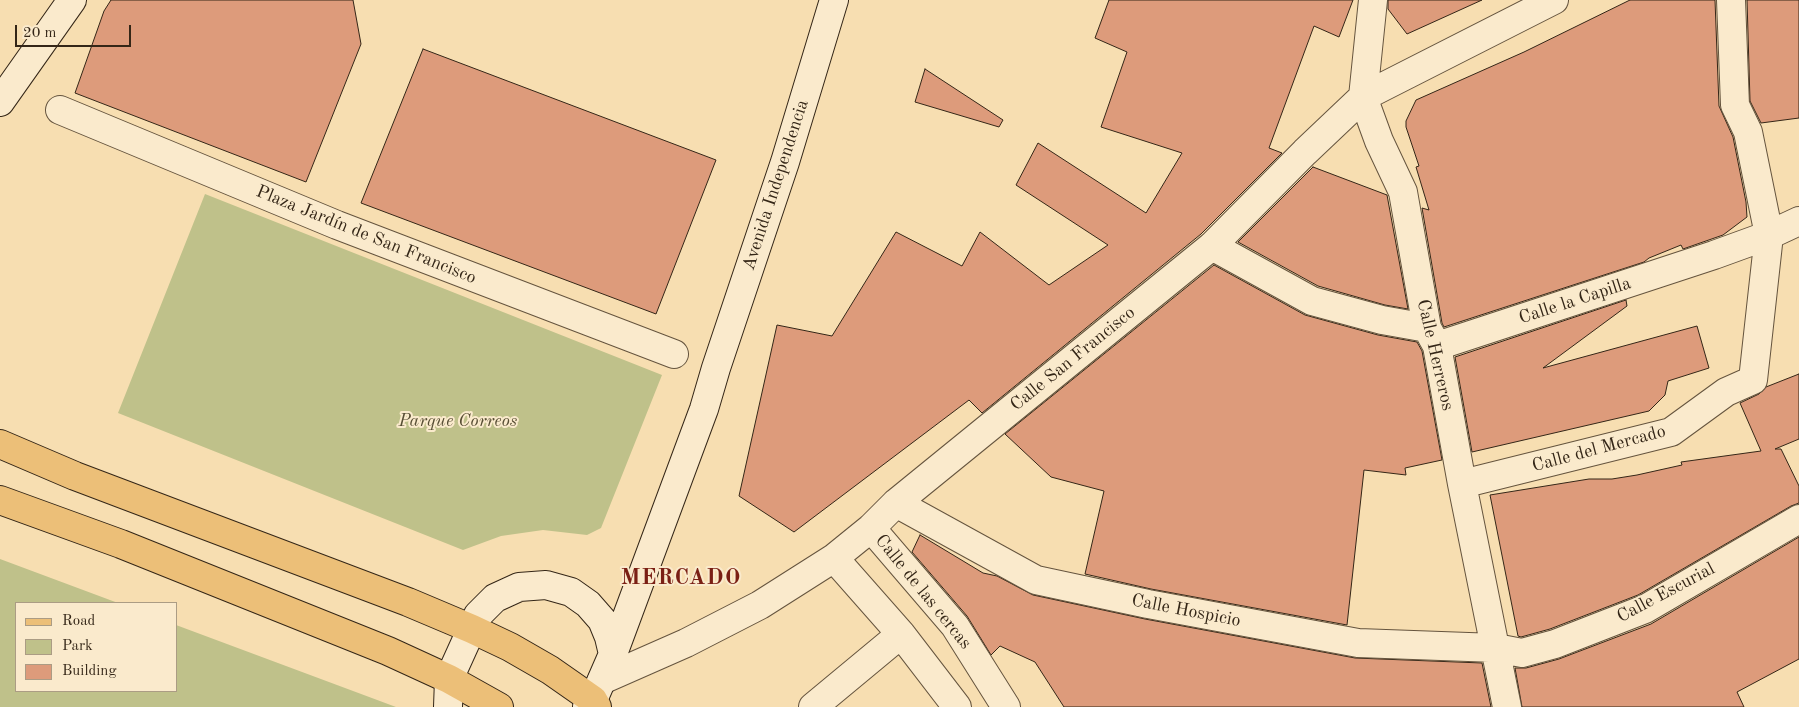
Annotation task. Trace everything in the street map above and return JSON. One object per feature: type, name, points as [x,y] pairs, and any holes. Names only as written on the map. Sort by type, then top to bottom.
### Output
[{"type":"main road","points":[[0,444],[75,476],[408,602],[472,629],[510,647],[594,699]]},
{"type":"main road","points":[[5,497],[379,647],[449,679],[499,707]]},
{"type":"street","points":[[2,93],[72,0]]},
{"type":"street","name":"Avenida Independencia","points":[[613,654],[710,393],[716,368],[785,162],[834,0]]},
{"type":"street","points":[[1363,98],[1373,0]]},
{"type":"street","name":"Calle San Francisco","points":[[834,558],[871,528],[896,503],[1212,246],[1305,152],[1363,98],[1554,0]]},
{"type":"street","points":[[1731,0],[1735,105],[1748,132],[1769,235]]},
{"type":"street","name":"Calle Herreros","points":[[1363,98],[1379,141],[1403,192],[1507,707]]},
{"type":"street","name":"Plaza Jardín de San Francisco","points":[[60,110],[336,225],[674,354]]},
{"type":"street","name":"Calle la Capilla","points":[[1432,337],[1714,255],[1769,235],[1799,221]]},
{"type":"street","name":"Calle del Mercado","points":[[1462,484],[1671,432],[1726,392],[1753,380],[1769,235]]},
{"type":"street","points":[[1212,246],[1312,301],[1382,320],[1432,337]]},
{"type":"street","name":"Calle Hospicio","points":[[896,503],[1036,580],[1148,604],[1358,643],[1496,648]]},
{"type":"street","name":"Calle Escurial","points":[[1496,648],[1522,652],[1555,644],[1645,609],[1799,519]]},
{"type":"street","name":"Calle de las cercas","points":[[871,528],[955,626],[1006,707]]},
{"type":"street","points":[[594,699],[686,643],[760,605],[834,558],[901,634],[957,707]]},
{"type":"street","points":[[448,707],[449,679],[478,615],[495,598],[519,587],[546,585],[571,592],[588,604],[602,620],[610,636],[613,654],[594,699]]},
{"type":"street","points":[[814,707],[901,634]]},
{"type":"green space","name":"Parque Correos","points":[[205,194],[662,375],[601,528],[587,535],[543,530],[501,536],[463,550],[118,413]]},
{"type":"green space","points":[[0,559],[115,602],[15,602],[15,692],[178,692],[178,626],[396,707],[0,707]]},
{"type":"building","points":[[111,0],[353,0],[361,44],[306,182],[75,93],[104,11]]},
{"type":"building","points":[[1109,0],[1353,0],[1339,37],[1314,26],[1269,148],[1282,153],[1201,234],[982,413],[969,400],[794,532],[739,496],[777,325],[832,336],[896,232],[962,266],[980,232],[1049,285],[1108,245],[1016,185],[1038,143],[1146,213],[1182,153],[1101,127],[1127,52],[1095,38]]},
{"type":"building","points":[[1388,0],[1482,0],[1407,34],[1388,9]]},
{"type":"building","points":[[1630,0],[1715,0],[1719,106],[1733,137],[1746,202],[1747,217],[1723,235],[1683,249],[1681,245],[1649,258],[1644,262],[1444,327],[1422,208],[1429,210],[1416,167],[1419,166],[1406,127],[1406,121],[1416,100],[1524,52]]},
{"type":"building","points":[[1747,0],[1799,0],[1799,118],[1761,123],[1750,101]]},
{"type":"building","points":[[423,49],[716,160],[656,314],[361,203]]},
{"type":"building","points":[[925,69],[1003,120],[999,127],[915,102]]},
{"type":"building","points":[[1313,167],[1387,195],[1408,309],[1385,305],[1318,286],[1238,242]]},
{"type":"building","points":[[1214,265],[1305,315],[1378,335],[1417,342],[1422,351],[1442,460],[1405,468],[1406,475],[1364,470],[1347,625],[1151,589],[1085,574],[1104,491],[1051,477],[1005,434]]},
{"type":"building","points":[[1626,300],[1627,306],[1543,368],[1697,326],[1709,368],[1668,381],[1665,395],[1649,411],[1472,452],[1455,357]]},
{"type":"building","points":[[1799,374],[1799,439],[1775,449],[1781,449],[1799,486],[1799,503],[1638,595],[1550,629],[1521,637],[1518,636],[1490,495],[1589,479],[1612,479],[1637,475],[1682,465],[1681,462],[1761,451],[1740,403],[1759,394],[1766,387]]},
{"type":"building","points":[[920,535],[983,573],[997,576],[1033,595],[1145,619],[1355,658],[1482,663],[1491,707],[1064,707],[1035,662],[1000,646],[991,655],[967,616],[912,552]]},
{"type":"building","points":[[1799,537],[1799,659],[1737,692],[1744,707],[1522,707],[1515,668],[1526,668],[1559,659],[1651,624]]},
{"type":"district","name":"MERCADO","points":[[681,578]]}]
